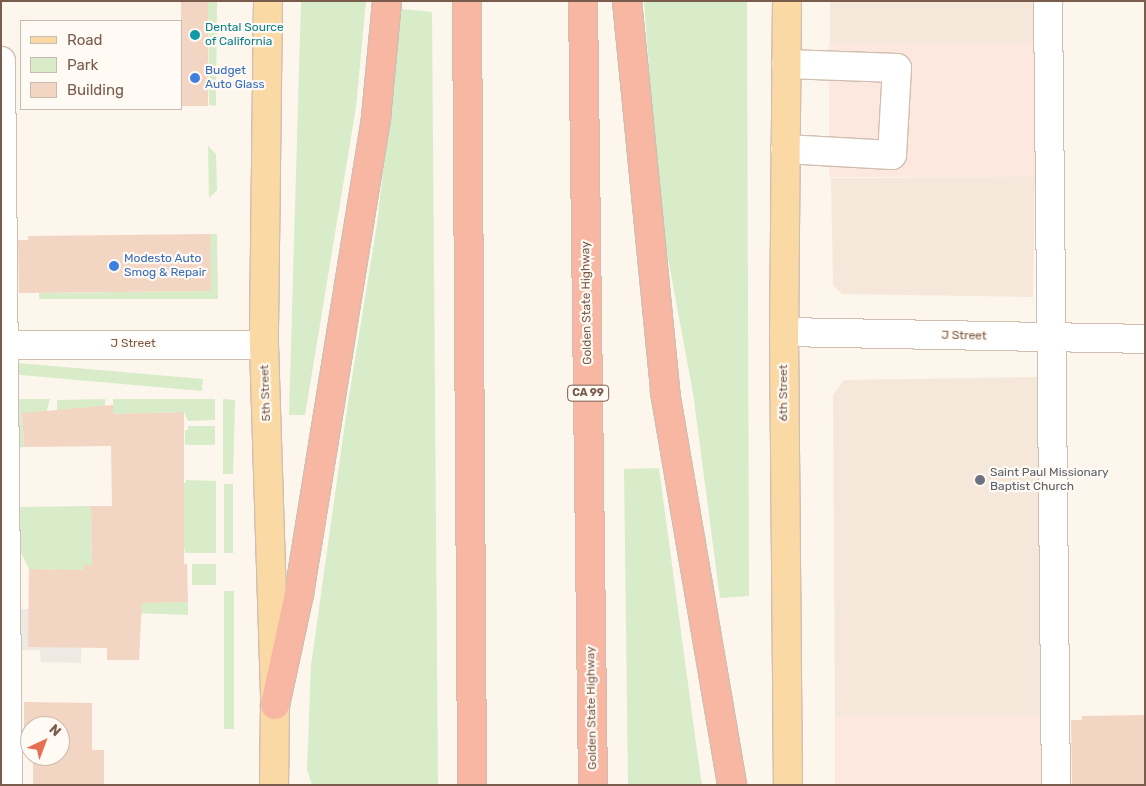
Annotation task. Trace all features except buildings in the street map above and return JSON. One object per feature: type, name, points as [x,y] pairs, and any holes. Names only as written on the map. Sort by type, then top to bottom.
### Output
[{"type":"highway","points":[[275,705],[298,594],[376,118],[387,1]]},
{"type":"highway","points":[[467,1],[472,785]]},
{"type":"highway","name":"Golden State Highway","points":[[583,1],[593,785]]},
{"type":"highway","points":[[627,1],[664,392],[732,785]]},
{"type":"main road","name":"5th Street","points":[[268,1],[264,345],[275,705],[274,785]]},
{"type":"main road","name":"6th Street","points":[[787,1],[784,332],[788,785]]},
{"type":"street","points":[[1048,1],[1049,338],[1056,785]]},
{"type":"street","points":[[1,61],[2,345],[8,785]]},
{"type":"street","points":[[785,149],[892,155],[897,68],[786,64]]},
{"type":"street","name":"J Street","points":[[784,332],[1145,339]]},
{"type":"street","name":"J Street","points":[[2,345],[264,345]]},
{"type":"shaded area","points":[[830,1],[1034,1],[1034,49],[830,49]]},
{"type":"shaded area","points":[[829,43],[1035,43],[1035,177],[829,177]]},
{"type":"shaded area","points":[[1035,177],[1033,297],[842,294],[833,285],[831,178]]},
{"type":"shaded area","points":[[1037,377],[1041,716],[835,716],[833,395],[844,380]]},
{"type":"shaded area","points":[[21,609],[82,610],[81,663],[41,662],[40,650],[21,650]]},
{"type":"shaded area","points":[[835,716],[1041,716],[1041,785],[835,785]]},
{"type":"green space","points":[[208,1],[217,1],[216,106],[209,105]]},
{"type":"green space","points":[[301,1],[366,1],[356,107],[305,415],[289,415]]},
{"type":"green space","points":[[644,1],[747,1],[749,596],[720,598],[693,393],[660,215]]},
{"type":"green space","points":[[402,9],[432,12],[438,785],[312,785],[307,770],[311,665],[348,402],[377,224]]},
{"type":"green space","points":[[208,146],[216,154],[217,190],[209,198]]},
{"type":"green space","points":[[210,234],[217,234],[218,299],[39,299],[39,293],[210,291]]},
{"type":"green space","points":[[19,363],[203,379],[202,391],[18,375]]},
{"type":"green space","points":[[14,399],[50,399],[46,413],[22,413],[24,447],[16,448]]},
{"type":"green space","points":[[105,399],[105,406],[57,414],[57,400]]},
{"type":"green space","points":[[113,399],[215,399],[215,420],[188,421],[184,412],[113,414]]},
{"type":"green space","points":[[223,399],[235,400],[233,474],[223,474]]},
{"type":"green space","points":[[188,426],[215,426],[215,445],[185,445],[185,430],[188,430]]},
{"type":"green space","points":[[659,468],[702,785],[628,785],[624,469]]},
{"type":"green space","points":[[186,480],[216,481],[216,553],[185,553],[175,483],[186,483]]},
{"type":"green space","points":[[224,484],[233,484],[233,553],[224,553]]},
{"type":"green space","points":[[91,506],[92,565],[83,566],[84,604],[188,602],[188,615],[54,610],[54,569],[29,569],[20,551],[19,507]]},
{"type":"green space","points":[[192,564],[216,564],[216,585],[192,585]]},
{"type":"green space","points":[[224,591],[234,591],[234,729],[224,729]]},
{"type":"place","name":"Dental Source of California","points":[[195,35]]},
{"type":"place","name":"Budget Auto Glass","points":[[195,78]]},
{"type":"place","name":"Modesto Auto Smog & Repair","points":[[114,266]]},
{"type":"place","name":"Saint Paul Missionary Baptist Church","points":[[980,480]]}]
